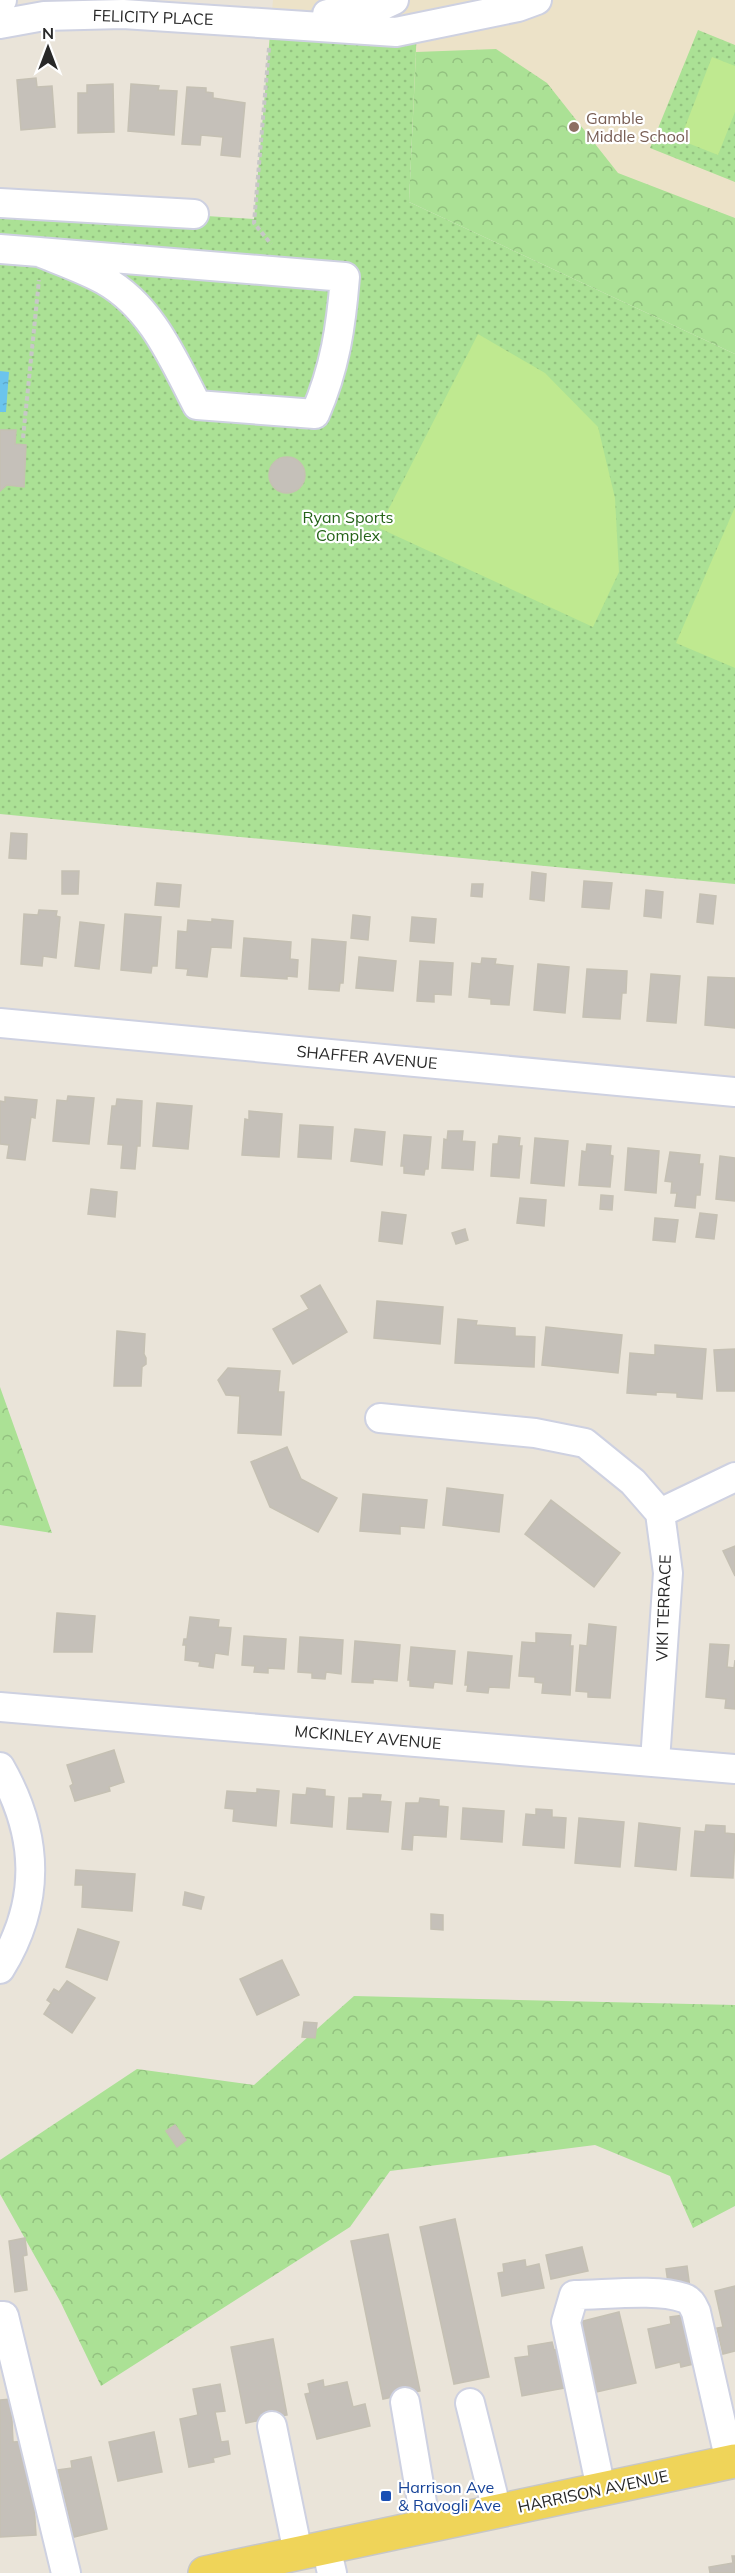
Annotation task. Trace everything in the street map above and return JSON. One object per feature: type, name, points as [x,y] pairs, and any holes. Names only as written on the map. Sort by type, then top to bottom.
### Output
[{"type":"main road","name":"HARRISON AVENUE","points":[[205,2573],[319,2558],[426,2526],[732,2462]]},
{"type":"street","name":"FELICITY PLACE","points":[[270,33],[379,7],[394,0]]},
{"type":"street","name":"FELICITY PLACE","points":[[0,24],[113,7],[270,33],[396,32],[518,7],[537,0]]},
{"type":"street","points":[[0,203],[194,214]]},
{"type":"street","points":[[0,249],[39,252],[276,272],[345,277],[341,332],[328,384],[315,414],[197,405],[152,322],[138,307],[103,279],[39,252]]},
{"type":"street","name":"SHAFFER AVENUE","points":[[0,1023],[735,1092]]},
{"type":"street","points":[[380,1418],[535,1432],[585,1443],[633,1482],[660,1513],[735,1477]]},
{"type":"street","name":"VIKI TERRACE","points":[[655,1761],[668,1573],[660,1513]]},
{"type":"street","name":"MCKINLEY AVENUE","points":[[0,1707],[735,1769]]},
{"type":"street","points":[[0,1767],[15,1794],[23,1815],[30,1849],[31,1884],[25,1917],[12,1950],[0,1969]]},
{"type":"street","points":[[601,2489],[566,2322],[574,2295],[668,2295],[686,2298],[691,2302],[696,2312],[732,2462]]},
{"type":"street","points":[[1,2310],[66,2573]]},
{"type":"street","points":[[405,2402],[426,2526]]},
{"type":"street","points":[[470,2403],[497,2511]]},
{"type":"street","points":[[272,2426],[319,2558]]},
{"type":"path","points":[[270,33],[254,223],[277,252],[276,272]]},
{"type":"path","points":[[23,438],[39,275],[39,252]]},
{"type":"shaded area","name":"Gamble Middle School","points":[[273,0],[735,0],[735,354],[271,22]]},
{"type":"green space","name":"Ryan Sports Complex","points":[[271,22],[417,28],[409,202],[735,354],[735,884],[0,814],[0,203],[254,219]]},
{"type":"green space","points":[[698,30],[735,45],[735,182],[650,148]]},
{"type":"green space","points":[[496,49],[547,83],[618,173],[735,218],[735,354],[409,202],[416,52]]},
{"type":"green space","points":[[712,57],[735,66],[735,112],[718,155],[680,140]]},
{"type":"green space","points":[[478,334],[545,373],[598,427],[615,498],[619,572],[593,627],[379,528]]},
{"type":"green space","points":[[735,507],[735,668],[676,643]]},
{"type":"green space","points":[[0,1387],[52,1533],[0,1525]]},
{"type":"green space","points":[[354,1996],[735,2005],[735,2206],[693,2228],[670,2176],[595,2145],[390,2171],[350,2227],[101,2386],[60,2301],[0,2194],[0,2160],[137,2069],[254,2085]]},
{"type":"water","points":[[0,371],[9,372],[6,412],[0,412]]},
{"type":"building","points":[[36,78],[37,87],[52,86],[55,127],[21,130],[17,80]]},
{"type":"building","points":[[113,84],[114,132],[78,133],[78,93],[87,93],[87,85]]},
{"type":"building","points":[[131,84],[159,86],[158,90],[177,91],[174,135],[128,131]]},
{"type":"building","points":[[187,87],[206,88],[206,92],[213,93],[213,98],[245,103],[240,157],[221,155],[223,137],[201,135],[200,145],[182,144]]},
{"type":"building","points":[[0,430],[16,430],[15,444],[26,445],[24,487],[7,485],[0,491]]},
{"type":"building","points":[[287,457],[300,462],[305,475],[300,488],[287,493],[274,488],[269,475],[274,462]]},
{"type":"building","points":[[11,833],[27,834],[26,859],[9,858]]},
{"type":"building","points":[[62,871],[79,871],[78,894],[62,894]]},
{"type":"building","points":[[532,872],[546,874],[544,901],[530,899]]},
{"type":"building","points":[[584,881],[612,883],[609,909],[582,907]]},
{"type":"building","points":[[157,883],[181,885],[179,907],[155,905]]},
{"type":"building","points":[[472,884],[483,884],[482,897],[471,896]]},
{"type":"building","points":[[646,890],[663,892],[661,918],[644,916]]},
{"type":"building","points":[[700,894],[716,896],[713,924],[697,922]]},
{"type":"building","points":[[39,910],[57,911],[56,916],[60,917],[56,958],[43,956],[42,966],[21,964],[24,914],[38,915]]},
{"type":"building","points":[[125,914],[161,917],[157,966],[152,966],[151,973],[121,970]]},
{"type":"building","points":[[353,915],[370,917],[368,940],[351,938]]},
{"type":"building","points":[[412,917],[436,919],[434,943],[410,941]]},
{"type":"building","points":[[212,919],[233,921],[231,948],[211,947],[207,977],[187,975],[188,969],[176,968],[178,931],[187,932],[188,920],[212,922]]},
{"type":"building","points":[[80,922],[104,925],[99,969],[75,966]]},
{"type":"building","points":[[244,938],[291,942],[290,959],[298,960],[297,977],[287,976],[287,979],[241,976]]},
{"type":"building","points":[[312,939],[346,942],[343,983],[340,983],[339,991],[309,989]]},
{"type":"building","points":[[359,957],[396,961],[393,991],[356,988]]},
{"type":"building","points":[[482,958],[496,959],[495,964],[513,966],[509,1005],[491,1004],[491,999],[469,997],[472,963],[481,964]]},
{"type":"building","points":[[420,961],[453,963],[451,995],[434,994],[434,1002],[417,1001]]},
{"type":"building","points":[[538,964],[569,967],[565,1013],[534,1010]]},
{"type":"building","points":[[587,969],[627,971],[626,993],[622,993],[620,1019],[583,1017]]},
{"type":"building","points":[[651,974],[680,976],[676,1023],[647,1021]]},
{"type":"building","points":[[708,977],[735,978],[735,1028],[705,1025]]},
{"type":"building","points":[[68,1096],[94,1098],[89,1144],[53,1141],[57,1100],[67,1101]]},
{"type":"building","points":[[5,1097],[37,1100],[35,1118],[31,1117],[25,1160],[7,1158],[9,1145],[0,1144],[0,1101],[5,1102]]},
{"type":"building","points":[[117,1099],[142,1101],[140,1146],[137,1146],[135,1169],[121,1168],[123,1145],[108,1144],[112,1106],[116,1106]]},
{"type":"building","points":[[157,1103],[192,1106],[188,1149],[153,1146]]},
{"type":"building","points":[[249,1111],[282,1114],[279,1157],[242,1155],[245,1119],[249,1120]]},
{"type":"building","points":[[300,1125],[333,1127],[331,1159],[298,1157]]},
{"type":"building","points":[[355,1129],[385,1132],[382,1165],[351,1161]]},
{"type":"building","points":[[448,1131],[463,1131],[462,1141],[475,1142],[473,1170],[442,1168],[444,1139],[447,1140]]},
{"type":"building","points":[[404,1135],[431,1137],[428,1169],[425,1169],[424,1175],[404,1173],[404,1166],[401,1166]]},
{"type":"building","points":[[499,1136],[520,1138],[519,1146],[522,1146],[519,1178],[491,1176],[493,1144],[498,1144]]},
{"type":"building","points":[[535,1138],[568,1141],[564,1186],[531,1183]]},
{"type":"building","points":[[587,1144],[611,1146],[610,1155],[613,1156],[610,1187],[579,1185],[582,1151],[586,1152]]},
{"type":"building","points":[[628,1148],[659,1151],[656,1193],[625,1190]]},
{"type":"building","points":[[670,1152],[700,1155],[699,1164],[703,1164],[700,1195],[696,1195],[695,1208],[675,1206],[677,1193],[671,1193],[672,1182],[665,1181]]},
{"type":"building","points":[[720,1156],[735,1158],[735,1201],[716,1199]]},
{"type":"building","points":[[91,1189],[117,1192],[115,1217],[88,1214]]},
{"type":"building","points":[[601,1195],[613,1196],[612,1210],[600,1209]]},
{"type":"building","points":[[520,1198],[546,1200],[544,1226],[517,1223]]},
{"type":"building","points":[[382,1212],[406,1215],[402,1244],[379,1241]]},
{"type":"building","points":[[700,1213],[717,1215],[714,1239],[696,1237]]},
{"type":"building","points":[[655,1218],[678,1220],[675,1242],[653,1240]]},
{"type":"building","points":[[465,1229],[468,1240],[456,1244],[452,1233]]},
{"type":"building","points":[[320,1285],[347,1332],[293,1364],[273,1329],[309,1309],[301,1296]]},
{"type":"building","points":[[377,1301],[443,1307],[440,1344],[374,1338]]},
{"type":"building","points":[[458,1319],[477,1321],[476,1325],[515,1328],[515,1336],[535,1337],[534,1367],[455,1363]]},
{"type":"building","points":[[546,1327],[622,1335],[618,1373],[542,1365]]},
{"type":"building","points":[[117,1331],[145,1334],[146,1364],[142,1367],[141,1386],[114,1386]]},
{"type":"building","points":[[655,1345],[706,1349],[702,1399],[677,1397],[677,1393],[656,1392],[656,1395],[627,1393],[630,1353],[655,1355]]},
{"type":"building","points":[[735,1349],[735,1391],[717,1391],[714,1350]]},
{"type":"building","points":[[228,1368],[280,1371],[278,1392],[284,1392],[281,1435],[238,1433],[240,1396],[226,1395],[218,1380]]},
{"type":"building","points":[[287,1447],[301,1479],[337,1498],[318,1532],[270,1507],[251,1462]]},
{"type":"building","points":[[447,1488],[503,1495],[499,1532],[443,1525]]},
{"type":"building","points":[[363,1494],[427,1500],[424,1528],[400,1526],[400,1534],[360,1531]]},
{"type":"building","points":[[551,1500],[620,1553],[594,1587],[525,1534]]},
{"type":"building","points":[[735,1546],[735,1576],[723,1551]]},
{"type":"building","points":[[57,1613],[95,1616],[92,1652],[54,1652]]},
{"type":"building","points":[[190,1617],[219,1620],[218,1627],[231,1628],[228,1655],[215,1653],[213,1668],[199,1666],[200,1662],[185,1660],[186,1645],[183,1645],[184,1639],[187,1639]]},
{"type":"building","points":[[589,1624],[616,1627],[610,1698],[588,1697],[588,1692],[576,1691],[580,1645],[587,1646]]},
{"type":"building","points":[[536,1633],[571,1635],[570,1646],[573,1646],[570,1695],[542,1693],[543,1683],[535,1682],[535,1677],[519,1676],[522,1642],[536,1643]]},
{"type":"building","points":[[244,1636],[286,1639],[284,1669],[268,1668],[268,1673],[254,1672],[255,1666],[242,1665]]},
{"type":"building","points":[[300,1637],[343,1640],[341,1674],[326,1672],[325,1679],[312,1678],[312,1673],[298,1672]]},
{"type":"building","points":[[355,1641],[400,1645],[397,1681],[373,1679],[373,1683],[352,1682]]},
{"type":"building","points":[[710,1644],[729,1645],[727,1667],[734,1668],[735,1660],[735,1709],[725,1708],[726,1699],[706,1697]]},
{"type":"building","points":[[411,1647],[455,1651],[452,1684],[434,1682],[433,1688],[410,1686],[410,1680],[408,1680]]},
{"type":"building","points":[[468,1652],[512,1656],[509,1688],[489,1687],[488,1693],[467,1691],[468,1685],[465,1685]]},
{"type":"building","points":[[114,1750],[124,1782],[109,1787],[110,1791],[75,1801],[67,1765]]},
{"type":"building","points":[[307,1788],[325,1790],[325,1796],[334,1797],[332,1827],[291,1823],[293,1794],[306,1795]]},
{"type":"building","points":[[257,1789],[279,1791],[276,1826],[233,1821],[234,1809],[225,1808],[227,1791],[257,1793]]},
{"type":"building","points":[[363,1794],[381,1795],[380,1801],[391,1802],[388,1832],[347,1829],[349,1798],[363,1798]]},
{"type":"building","points":[[420,1798],[439,1800],[439,1806],[448,1807],[446,1837],[413,1835],[412,1850],[402,1849],[406,1803],[419,1803]]},
{"type":"building","points":[[463,1808],[504,1811],[502,1842],[461,1839]]},
{"type":"building","points":[[536,1809],[552,1810],[552,1817],[566,1818],[564,1848],[523,1845],[526,1814],[536,1815]]},
{"type":"building","points":[[579,1818],[624,1822],[620,1867],[575,1863]]},
{"type":"building","points":[[639,1823],[680,1828],[676,1870],[635,1866]]},
{"type":"building","points":[[706,1825],[725,1826],[725,1833],[735,1834],[733,1878],[691,1876],[695,1831],[705,1832]]},
{"type":"building","points":[[76,1870],[135,1874],[132,1911],[82,1907],[83,1885],[75,1885]]},
{"type":"building","points":[[185,1892],[204,1897],[201,1909],[183,1905]]},
{"type":"building","points":[[431,1914],[443,1915],[443,1930],[431,1929]]},
{"type":"building","points":[[78,1929],[119,1942],[107,1980],[66,1967]]},
{"type":"building","points":[[282,1960],[299,1995],[257,2015],[240,1979]]},
{"type":"building","points":[[67,1981],[95,1998],[72,2033],[44,2014],[51,2003],[47,2000],[54,1989],[59,1992]]},
{"type":"building","points":[[304,2022],[317,2023],[315,2038],[302,2037]]},
{"type":"building","points":[[175,2125],[186,2140],[177,2147],[166,2131]]},
{"type":"building","points":[[455,2219],[489,2377],[454,2384],[420,2227]]},
{"type":"building","points":[[388,2234],[420,2391],[383,2399],[351,2241]]},
{"type":"building","points":[[25,2238],[27,2255],[23,2256],[27,2290],[15,2292],[9,2241]]},
{"type":"building","points":[[582,2247],[588,2271],[551,2279],[546,2255]]},
{"type":"building","points":[[525,2260],[526,2267],[539,2264],[544,2288],[502,2296],[498,2273],[504,2272],[503,2264]]},
{"type":"building","points":[[687,2266],[690,2288],[669,2290],[666,2269]]},
{"type":"building","points":[[735,2286],[735,2351],[723,2354],[717,2328],[723,2327],[715,2291]]},
{"type":"building","points":[[619,2312],[636,2383],[596,2392],[594,2382],[589,2382],[575,2323]]},
{"type":"building","points":[[684,2315],[702,2362],[681,2367],[680,2362],[656,2368],[648,2329],[671,2324],[670,2317]]},
{"type":"building","points":[[273,2339],[287,2415],[246,2423],[231,2347]]},
{"type":"building","points":[[552,2342],[554,2350],[559,2349],[565,2388],[522,2396],[515,2358],[529,2356],[528,2346]]},
{"type":"building","points":[[323,2380],[324,2387],[347,2382],[353,2407],[365,2404],[370,2426],[317,2439],[305,2394],[310,2393],[308,2384]]},
{"type":"building","points":[[220,2384],[225,2411],[215,2412],[221,2442],[228,2441],[230,2454],[213,2458],[214,2462],[189,2467],[180,2419],[198,2415],[193,2389]]},
{"type":"building","points":[[11,2399],[13,2442],[30,2441],[36,2535],[0,2537],[0,2400]]},
{"type":"building","points":[[154,2432],[162,2472],[118,2481],[109,2442]]},
{"type":"building","points":[[91,2457],[107,2529],[74,2537],[58,2470],[72,2468],[71,2461]]},
{"type":"building","points":[[732,2556],[735,2556],[735,2573],[710,2573],[709,2567],[733,2563]]},
{"type":"place","name":"Gamble Middle School","points":[[574,127]]},
{"type":"place","name":"Harrison Ave & Ravogli Ave","points":[[386,2496]]}]
